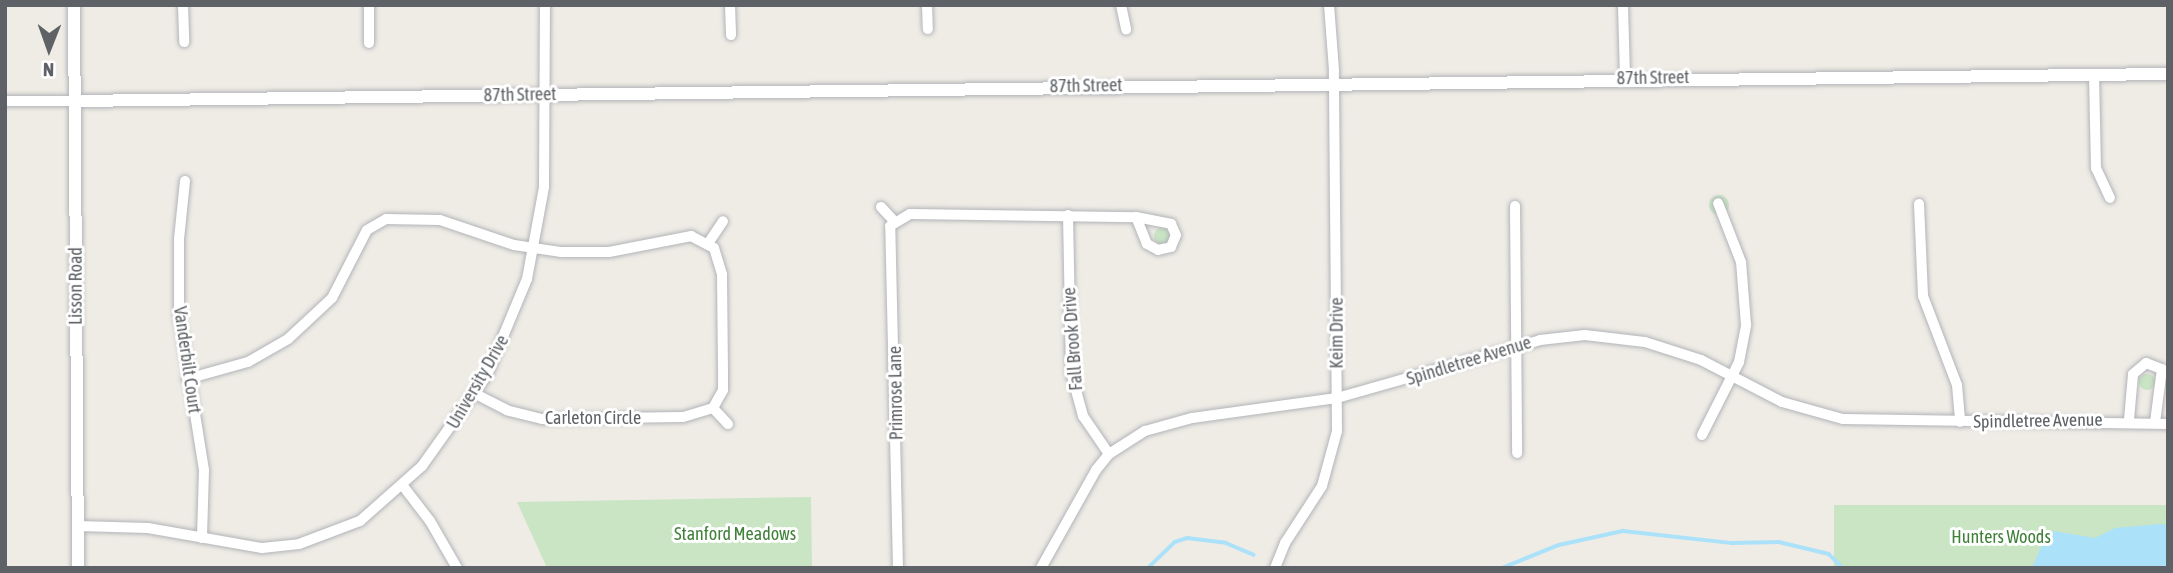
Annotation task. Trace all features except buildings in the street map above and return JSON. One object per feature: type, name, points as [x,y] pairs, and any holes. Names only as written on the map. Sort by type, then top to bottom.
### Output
[{"type":"street","name":"Lisson Road","points":[[74,5],[78,568]]},
{"type":"street","points":[[183,5],[184,42]]},
{"type":"street","points":[[369,5],[369,43]]},
{"type":"street","name":"University Drive","points":[[78,526],[148,528],[262,548],[316,540],[360,521],[403,486],[443,442],[476,394],[508,331],[534,248],[544,187],[547,95],[545,5]]},
{"type":"street","points":[[730,5],[731,35]]},
{"type":"street","points":[[927,5],[928,29]]},
{"type":"street","points":[[1121,5],[1126,29]]},
{"type":"street","name":"Keim Drive","points":[[1275,568],[1285,543],[1328,471],[1337,431],[1334,83],[1329,5]]},
{"type":"street","points":[[1623,5],[1625,78]]},
{"type":"street","points":[[2094,74],[2096,168],[2110,198]]},
{"type":"street","name":"87th Street","points":[[5,101],[1625,78],[2168,74]]},
{"type":"street","name":"Vanderbilt Court","points":[[185,181],[178,275],[187,379],[204,470],[202,538]]},
{"type":"street","points":[[1702,435],[1733,377],[1744,342],[1745,289],[1741,262],[1718,203]]},
{"type":"street","points":[[1919,204],[1923,296],[1957,385],[1960,422]]},
{"type":"street","points":[[1514,206],[1517,453]]},
{"type":"street","points":[[881,207],[894,221],[910,214],[1136,217]]},
{"type":"street","name":"Fall Brook Drive","points":[[1068,215],[1071,372],[1083,416],[1109,454]]},
{"type":"street","points":[[187,379],[248,362],[310,322],[342,283],[367,230],[379,221],[424,218],[534,248],[609,252],[691,236],[709,242],[718,253],[722,275],[723,390],[713,408],[728,424]]},
{"type":"street","points":[[709,242],[723,221]]},
{"type":"street","name":"Primrose Lane","points":[[894,221],[888,234],[894,262],[898,568]]},
{"type":"street","name":"Spindletree Avenue","points":[[1041,568],[1085,487],[1109,454],[1162,424],[1337,398],[1516,345],[1562,337],[1614,337],[1671,349],[1782,402],[1843,419],[1960,422],[2129,420],[2168,424]]},
{"type":"street","points":[[2129,420],[2133,374],[2146,363],[2162,369],[2155,422]]},
{"type":"street","name":"Carleton Circle","points":[[476,394],[507,410],[542,419],[683,417],[713,408]]},
{"type":"street","points":[[403,486],[430,521],[457,568]]},
{"type":"green space","points":[[1715,195],[1723,195],[1729,205],[1723,215],[1715,215],[1709,209],[1709,201]]},
{"type":"green space","points":[[1162,228],[1168,230],[1168,242],[1162,244],[1156,242],[1154,236],[1156,230]]},
{"type":"green space","points":[[2144,374],[2150,374],[2155,382],[2153,388],[2144,390],[2139,385],[2139,379]]},
{"type":"green space","name":"Stanford Meadows","points":[[811,497],[812,568],[547,568],[517,502]]},
{"type":"green space","name":"Hunters Woods","points":[[1834,505],[2168,505],[2168,568],[1834,568]]},
{"type":"water","points":[[2168,525],[2168,568],[2032,568],[2045,538],[2053,531],[2095,538],[2115,528]]},
{"type":"waterway","points":[[1502,568],[1559,545],[1623,531],[1732,543],[1779,542],[1829,554],[1843,568]]},
{"type":"waterway","points":[[1148,568],[1175,542],[1187,538],[1226,543],[1254,555]]}]
